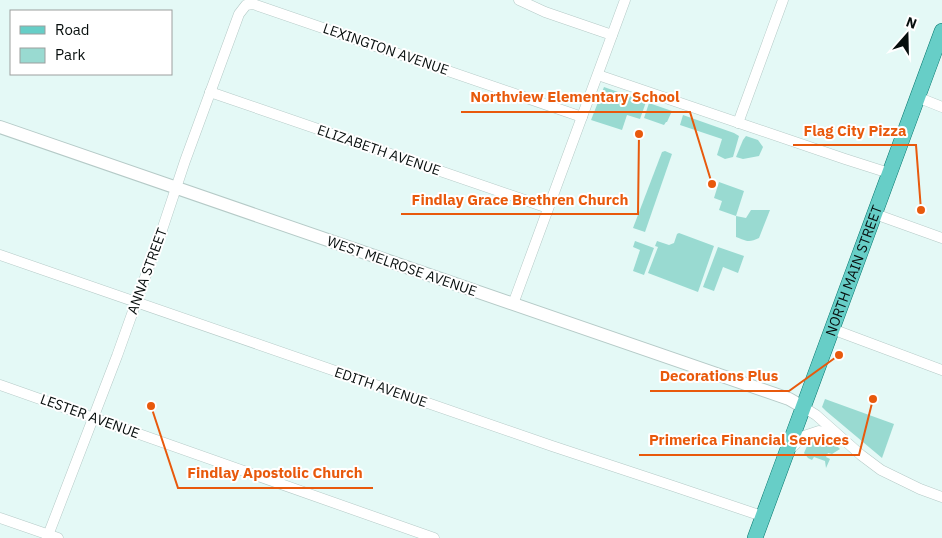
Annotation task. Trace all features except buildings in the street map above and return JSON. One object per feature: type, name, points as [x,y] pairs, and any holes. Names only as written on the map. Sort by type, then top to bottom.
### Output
[{"type":"main road","name":"NORTH MAIN STREET","points":[[755,538],[942,31]]},
{"type":"street","points":[[519,0],[545,12],[612,35]]},
{"type":"street","points":[[512,304],[625,0]]},
{"type":"street","points":[[738,123],[783,0]]},
{"type":"street","name":"LEXINGTON AVENUE","points":[[246,5],[253,4],[582,117]]},
{"type":"street","name":"ANNA STREET","points":[[51,537],[210,92],[239,14],[246,5]]},
{"type":"street","points":[[598,75],[889,173]]},
{"type":"street","name":"ELIZABETH AVENUE","points":[[210,92],[548,208]]},
{"type":"street","points":[[917,97],[942,107]]},
{"type":"street","name":"WEST MELROSE AVENUE","points":[[0,127],[789,399],[803,408]]},
{"type":"street","points":[[874,214],[942,238]]},
{"type":"street","name":"EDITH AVENUE","points":[[0,256],[552,446],[762,516]]},
{"type":"street","points":[[832,329],[942,370]]},
{"type":"street","name":"LESTER AVENUE","points":[[0,385],[434,538]]},
{"type":"street","points":[[803,408],[816,415],[881,470],[920,489],[942,497]]},
{"type":"street","points":[[787,452],[804,436],[820,431],[842,437]]},
{"type":"street","points":[[0,518],[51,537]]},
{"type":"green space","points":[[604,87],[646,102],[640,119],[627,115],[622,130],[591,120]]},
{"type":"green space","points":[[649,103],[672,111],[664,125],[644,118]]},
{"type":"green space","points":[[683,115],[739,136],[733,157],[725,159],[717,155],[722,139],[680,125]]},
{"type":"green space","points":[[746,136],[758,140],[763,147],[759,156],[743,159],[736,157]]},
{"type":"green space","points":[[665,151],[672,154],[645,232],[633,228],[662,152]]},
{"type":"green space","points":[[719,182],[744,191],[736,216],[719,210],[722,201],[714,198]]},
{"type":"green space","points":[[751,210],[770,210],[759,238],[753,241],[736,237],[736,216],[746,218]]},
{"type":"green space","points":[[679,233],[714,246],[698,292],[648,273],[658,247],[655,246],[657,241],[669,245],[674,243]]},
{"type":"green space","points":[[635,241],[654,248],[644,275],[633,271],[640,250],[633,247]]},
{"type":"green space","points":[[718,247],[744,256],[738,273],[723,267],[714,291],[703,287]]},
{"type":"green space","points":[[825,399],[894,424],[882,458],[822,407]]},
{"type":"green space","points":[[817,439],[830,441],[840,449],[832,454],[828,453],[826,457],[830,459],[826,468],[825,461],[814,457],[812,460],[804,453],[808,444]]},
{"type":"place","name":"Findlay Grace Brethren Church","points":[[639,134]]},
{"type":"place","name":"Northview Elementary School","points":[[712,184]]},
{"type":"place","name":"Flag City Pizza","points":[[921,210]]},
{"type":"place","name":"Decorations Plus","points":[[839,355]]},
{"type":"place","name":"Primerica Financial Services","points":[[873,399]]},
{"type":"place","name":"Findlay Apostolic Church","points":[[151,406]]}]
